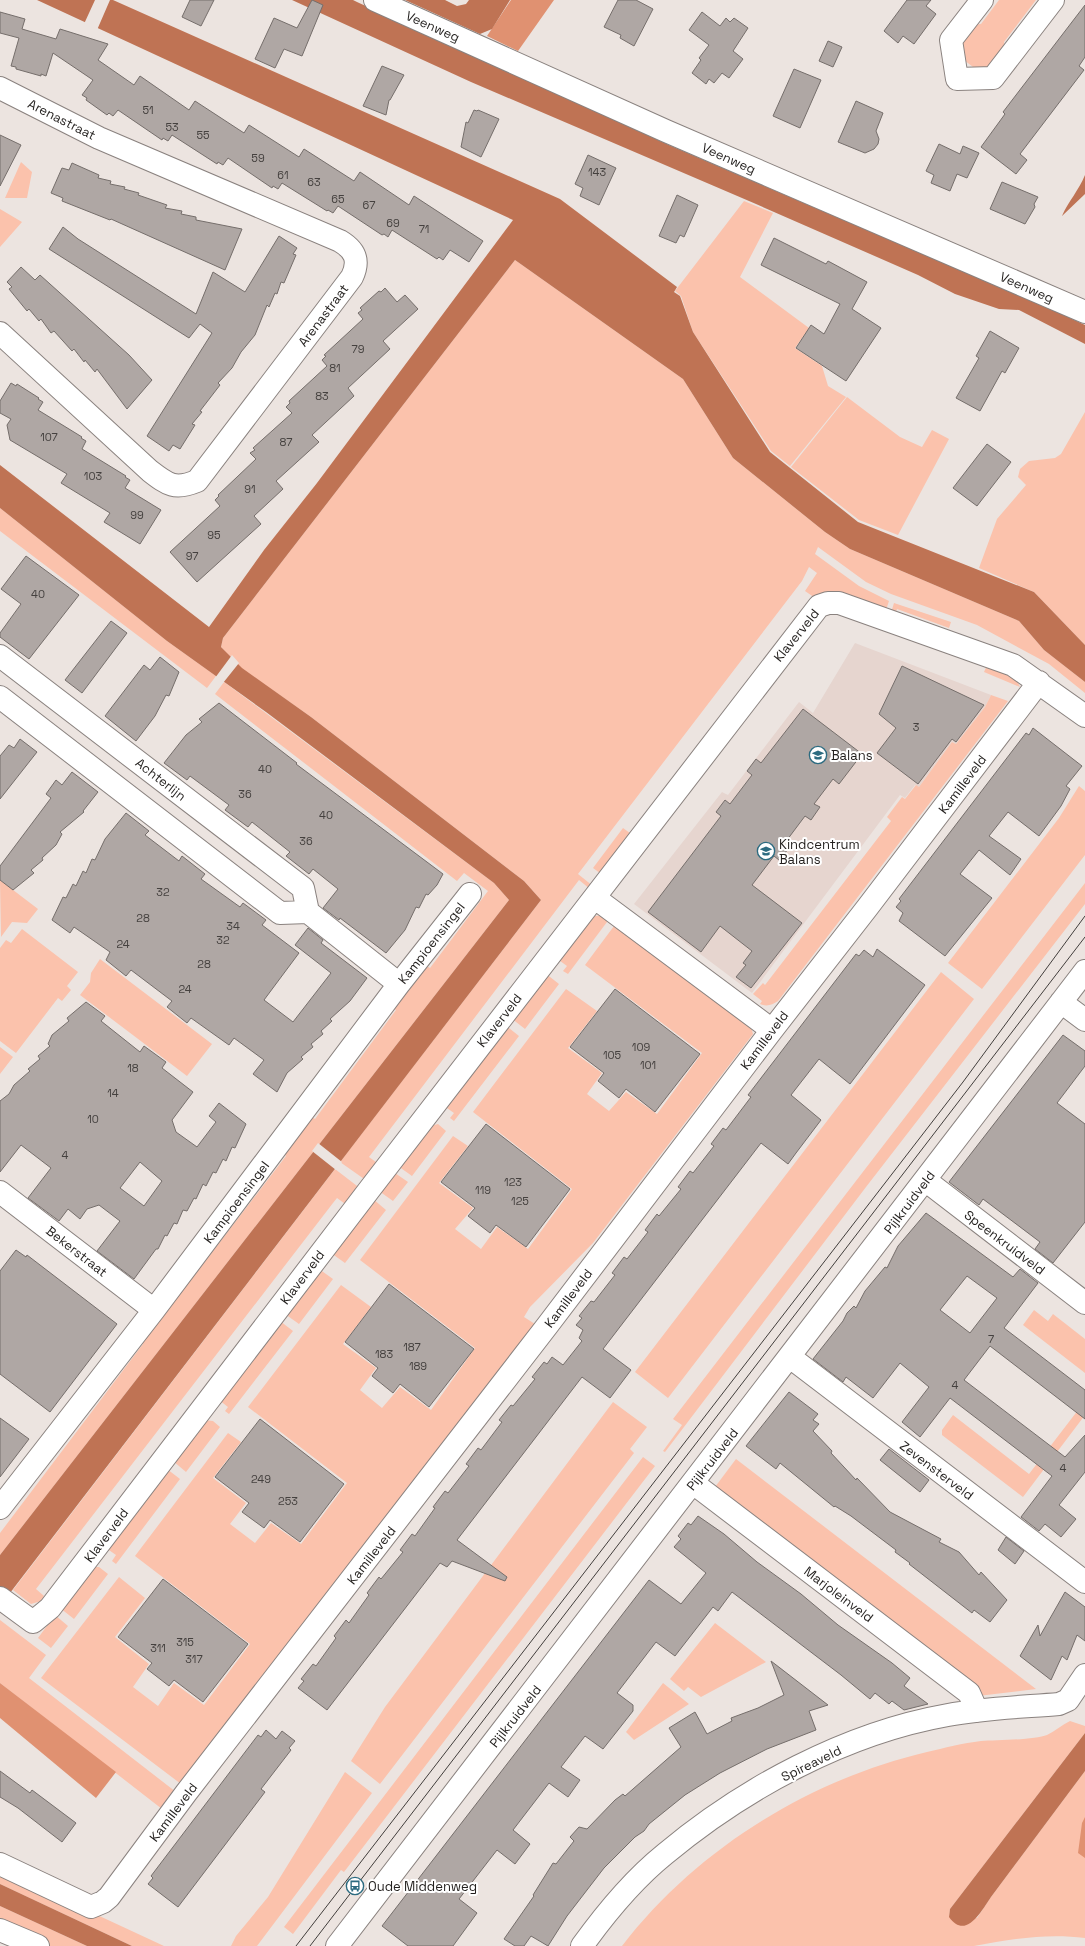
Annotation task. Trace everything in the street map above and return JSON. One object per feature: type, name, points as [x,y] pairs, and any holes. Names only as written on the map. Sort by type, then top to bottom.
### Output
[{"type":"street","name":"Veenweg","points":[[375,0],[666,131],[1085,312]]},
{"type":"street","points":[[982,0],[951,40],[957,79],[992,78],[1053,0]]},
{"type":"street","name":"Arenastraat","points":[[0,88],[99,138],[340,241],[353,250],[356,258],[356,268],[352,276],[197,480],[187,485],[176,487],[165,483],[150,471],[0,333]]},
{"type":"street","name":"Klaverveld","points":[[0,1598],[33,1622],[50,1608],[376,1179],[595,898],[819,606],[828,603],[839,603],[1013,665],[1085,716]]},
{"type":"street","name":"Achterlijn","points":[[0,656],[303,888],[308,912]]},
{"type":"street","name":"Kamilleveld","points":[[0,1864],[91,1907],[103,1902],[109,1897],[186,1793],[547,1326],[1039,682]]},
{"type":"street","points":[[0,697],[280,913],[308,912],[399,984]]},
{"type":"street","name":"Kampioensingel","points":[[0,1508],[154,1310],[399,984],[470,894]]},
{"type":"street","points":[[595,898],[772,1030]]},
{"type":"street","name":"Pijlkruidveld","points":[[337,1946],[1085,971]]},
{"type":"street","points":[[1061,1002],[1085,1020]]},
{"type":"street","name":"Speenkruidveld","points":[[926,1180],[1085,1303]]},
{"type":"street","name":"Bekerstraat","points":[[0,1192],[154,1310]]},
{"type":"street","name":"Zevensterveld","points":[[790,1357],[1085,1582]]},
{"type":"street","name":"Marjoleinveld","points":[[693,1483],[969,1693],[977,1711]]},
{"type":"street","name":"Spireaveld","points":[[582,1946],[625,1893],[664,1854],[739,1799],[819,1757],[862,1738],[947,1715],[1059,1704],[1068,1700],[1085,1675]]},
{"type":"street","points":[[0,1930],[38,1946]]},
{"type":"shaded area","points":[[37,0],[113,0],[560,199],[677,287],[674,292],[680,296],[693,332],[770,452],[858,522],[1034,592],[1085,645],[1085,682],[1044,650],[1019,621],[850,549],[825,532],[733,458],[683,379],[515,260],[223,638],[221,647],[242,668],[311,717],[524,881],[541,900],[0,1606],[0,1555],[509,900],[494,883],[266,712],[167,641],[0,508],[0,465],[209,627],[264,550],[317,483],[513,220]]},
{"type":"shaded area","points":[[292,0],[353,0],[669,145],[1085,325],[1085,344],[1019,310],[999,309],[955,294],[918,275],[756,204],[471,82]]},
{"type":"shaded area","points":[[405,0],[445,0],[457,6],[466,4],[469,0],[510,0],[492,29],[480,34]]},
{"type":"shaded area","points":[[511,0],[554,0],[518,51],[487,36]]},
{"type":"shaded area","points":[[999,0],[1036,0],[1004,42],[1006,51],[994,66],[977,70],[960,57],[959,41],[971,25],[981,24]]},
{"type":"shaded area","points":[[21,162],[32,172],[27,198],[5,198]]},
{"type":"shaded area","points":[[1085,175],[1085,194],[1062,216],[1080,186]]},
{"type":"shaded area","points":[[744,201],[773,213],[740,277],[809,328],[795,348],[822,366],[828,386],[846,397],[790,466],[771,451],[693,332],[681,296],[675,291]]},
{"type":"shaded area","points":[[0,209],[22,222],[0,247]]},
{"type":"shaded area","points":[[515,260],[683,379],[733,458],[825,532],[850,549],[1019,621],[1044,650],[1085,682],[1085,693],[1049,664],[977,625],[891,594],[866,582],[818,547],[815,554],[859,586],[889,601],[885,613],[818,600],[805,591],[817,573],[809,567],[802,581],[578,874],[593,886],[590,889],[579,880],[369,1157],[380,1165],[367,1181],[340,1162],[541,900],[524,881],[311,717],[241,668],[221,647],[223,638]]},
{"type":"shaded area","points":[[847,397],[900,437],[922,447],[932,430],[949,439],[898,535],[859,520],[791,467]]},
{"type":"shaded area","points":[[1085,412],[1085,645],[1034,592],[979,568],[997,519],[1026,485],[1018,477],[1020,469],[1029,461],[1055,458],[1061,454]]},
{"type":"shaded area","points":[[0,508],[167,641],[216,676],[207,688],[0,531]]},
{"type":"shaded area","points":[[894,603],[951,622],[949,628],[897,609],[894,617],[890,616]]},
{"type":"shaded area","name":"Kindcentrum Balans","points":[[855,643],[991,695],[985,707],[956,744],[952,742],[919,787],[915,785],[905,798],[900,795],[752,993],[634,904],[722,792],[728,795],[799,702],[813,713]]},
{"type":"shaded area","points":[[988,663],[1013,672],[1020,687],[984,672]]},
{"type":"shaded area","points":[[224,682],[494,883],[509,900],[0,1555],[0,1533],[143,1344],[138,1340],[177,1298],[286,1156],[283,1152],[310,1116],[315,1119],[396,1010],[392,1007],[425,965],[430,968],[488,891],[464,873],[457,881],[215,694]]},
{"type":"shaded area","points":[[991,695],[1008,701],[778,1001],[769,1005],[760,1004],[762,1001],[753,994],[763,983],[765,985],[891,821],[887,817],[902,797],[905,799],[916,785],[919,787],[952,742],[956,744],[985,707]]},
{"type":"shaded area","points":[[1079,786],[1085,791],[1085,855],[982,989],[948,963],[1059,818]]},
{"type":"shaded area","points":[[623,828],[634,836],[604,876],[593,868]]},
{"type":"shaded area","points":[[0,880],[38,909],[27,923],[12,922],[1,937]]},
{"type":"shaded area","points":[[1085,883],[1085,904],[866,1187],[665,1452],[663,1451],[682,1425],[673,1419]]},
{"type":"shaded area","points":[[604,915],[610,918],[568,974],[563,971],[567,966],[556,958],[588,919],[595,916]]},
{"type":"shaded area","points":[[617,922],[751,1027],[753,1034],[593,1243],[530,1307],[524,1317],[535,1324],[181,1784],[41,1678],[119,1577],[145,1598],[115,1637],[149,1664],[133,1687],[158,1706],[174,1683],[204,1705],[250,1644],[135,1556],[228,1433],[241,1442],[213,1478],[246,1503],[230,1524],[255,1543],[271,1523],[301,1544],[347,1483],[248,1407],[341,1285],[371,1307],[343,1344],[376,1368],[360,1390],[382,1408],[400,1387],[431,1410],[475,1348],[360,1260],[453,1136],[468,1146],[439,1183],[473,1208],[455,1229],[481,1249],[497,1227],[528,1249],[572,1189],[473,1112],[566,989],[597,1011],[568,1048],[602,1073],[587,1094],[609,1111],[626,1092],[657,1114],[702,1053],[585,965]]},
{"type":"shaded area","points":[[22,929],[78,972],[67,986],[71,990],[62,1001],[58,998],[16,1053],[0,1041],[0,948],[6,940],[11,943]]},
{"type":"shaded area","points":[[100,959],[212,1044],[187,1076],[80,995],[90,982],[91,973]]},
{"type":"shaded area","points":[[941,972],[974,999],[668,1398],[635,1372]]},
{"type":"shaded area","points":[[545,973],[559,984],[525,1029],[511,1018]]},
{"type":"shaded area","points":[[505,1025],[519,1036],[454,1121],[450,1118],[454,1113],[444,1106]]},
{"type":"shaded area","points":[[0,1047],[13,1057],[0,1074]]},
{"type":"shaded area","points":[[438,1124],[446,1131],[412,1176],[398,1166],[427,1127]]},
{"type":"shaded area","points":[[335,1169],[361,1189],[348,1206],[337,1198],[333,1203],[36,1589],[44,1596],[41,1601],[31,1604],[13,1590]]},
{"type":"shaded area","points":[[395,1173],[408,1182],[393,1201],[379,1191]]},
{"type":"shaded area","points":[[373,1199],[386,1210],[345,1263],[331,1253]]},
{"type":"shaded area","points":[[319,1269],[333,1279],[299,1324],[285,1314]]},
{"type":"shaded area","points":[[1034,1310],[1048,1321],[1053,1314],[1085,1339],[1085,1373],[1023,1325]]},
{"type":"shaded area","points":[[280,1321],[293,1331],[229,1414],[225,1411],[228,1407],[219,1400]]},
{"type":"shaded area","points":[[1085,1401],[1085,1415],[1023,1497],[942,1435],[942,1430],[953,1415],[1029,1474]]},
{"type":"shaded area","points":[[613,1402],[647,1427],[630,1449],[634,1453],[380,1784],[351,1761],[385,1707]]},
{"type":"shaded area","points":[[204,1420],[213,1421],[220,1427],[186,1472],[173,1461]]},
{"type":"shaded area","points":[[643,1457],[655,1466],[344,1872],[341,1870],[293,1934],[284,1927]]},
{"type":"shaded area","points":[[736,1459],[1036,1689],[978,1696],[712,1491]]},
{"type":"shaded area","points":[[167,1469],[180,1479],[116,1564],[112,1561],[116,1555],[106,1548]]},
{"type":"shaded area","points":[[91,1567],[99,1567],[108,1574],[74,1619],[60,1608]]},
{"type":"shaded area","points":[[55,1615],[68,1626],[51,1648],[38,1638]]},
{"type":"shaded area","points":[[0,1620],[46,1655],[29,1678],[176,1792],[162,1809],[0,1683]]},
{"type":"shaded area","points":[[715,1623],[766,1662],[701,1697],[688,1687],[684,1691],[670,1679]]},
{"type":"shaded area","points":[[0,1683],[116,1772],[96,1798],[0,1718]]},
{"type":"shaded area","points":[[663,1683],[689,1704],[634,1740],[626,1732]]},
{"type":"shaded area","points":[[1070,1721],[1085,1726],[1085,1733],[950,1909],[949,1917],[977,1918],[1085,1771],[1085,1938],[1043,1936],[974,1946],[622,1946],[651,1911],[684,1879],[720,1850],[758,1824],[798,1800],[883,1764],[967,1743],[1041,1737]]},
{"type":"shaded area","points":[[1085,1733],[1085,1771],[973,1921],[967,1925],[961,1926],[955,1924],[949,1917],[950,1909]]},
{"type":"shaded area","points":[[345,1772],[372,1793],[257,1946],[231,1946],[236,1936],[268,1897]]},
{"type":"shaded area","points":[[1085,1817],[1085,1858],[1078,1853],[1082,1823]]},
{"type":"shaded area","points":[[0,1873],[93,1913],[164,1946],[132,1946],[0,1884]]},
{"type":"shaded area","points":[[0,1884],[132,1946],[87,1946],[0,1906]]},
{"type":"shaded area","points":[[0,1906],[87,1946],[49,1946],[0,1925]]},
{"type":"pier","points":[[95,0],[110,0],[97,30],[84,24]]},
{"type":"pier","points":[[232,655],[239,663],[223,683],[215,678]]},
{"type":"pier","points":[[318,1143],[342,1162],[336,1170],[312,1151]]},
{"type":"building","points":[[190,0],[214,0],[201,26],[182,17]]},
{"type":"building","points":[[312,0],[323,5],[302,56],[284,49],[275,68],[255,59],[274,18],[297,28]]},
{"type":"building","points":[[618,0],[636,0],[653,9],[634,46],[620,38],[621,35],[604,27]]},
{"type":"building","points":[[907,0],[931,0],[926,6],[936,14],[914,44],[903,36],[898,43],[884,31]]},
{"type":"building","points":[[1085,5],[1085,57],[1079,66],[1084,70],[1020,154],[1027,160],[1016,174],[981,147],[1005,114],[1003,112]]},
{"type":"building","points":[[0,12],[25,19],[22,29],[56,39],[60,29],[108,44],[98,60],[134,85],[140,76],[189,110],[195,101],[244,133],[249,125],[299,157],[304,149],[354,181],[360,172],[409,205],[414,196],[483,241],[469,262],[450,250],[443,260],[439,257],[437,259],[392,230],[388,237],[384,234],[382,235],[338,206],[333,213],[328,210],[327,211],[282,183],[278,189],[273,186],[272,188],[228,158],[223,165],[218,162],[217,164],[172,135],[168,141],[163,138],[162,140],[118,110],[113,116],[109,113],[107,115],[86,100],[87,98],[82,95],[93,80],[53,53],[46,76],[16,69],[16,67],[11,66],[19,38],[0,33]]},
{"type":"building","points":[[702,12],[720,26],[726,18],[730,22],[734,18],[748,28],[733,51],[743,59],[729,78],[722,73],[714,83],[709,79],[706,84],[692,73],[701,60],[699,58],[709,45],[689,30]]},
{"type":"building","points":[[828,41],[842,47],[833,67],[819,61]]},
{"type":"building","points":[[382,66],[404,75],[389,100],[386,115],[363,106]]},
{"type":"building","points":[[794,69],[821,80],[800,128],[773,116]]},
{"type":"building","points":[[856,101],[883,113],[876,131],[879,139],[878,144],[874,149],[865,153],[838,142]]},
{"type":"building","points":[[474,110],[478,110],[499,119],[481,157],[461,147],[466,122],[468,123]]},
{"type":"building","points":[[0,135],[21,145],[0,186]]},
{"type":"building","points":[[939,144],[960,154],[963,146],[979,153],[967,178],[957,174],[950,191],[931,183],[934,175],[926,171]]},
{"type":"building","points":[[588,155],[616,168],[599,205],[580,196],[583,188],[575,184]]},
{"type":"building","points":[[72,163],[99,175],[98,178],[111,181],[110,184],[125,187],[124,189],[139,193],[138,195],[167,205],[165,208],[182,211],[181,214],[196,217],[196,220],[242,229],[225,270],[111,219],[110,220],[62,201],[63,198],[51,193],[62,168],[69,170]]},
{"type":"building","points":[[1002,182],[1038,197],[1034,204],[1035,207],[1025,224],[990,209]]},
{"type":"building","points":[[677,195],[698,205],[684,237],[680,235],[676,243],[659,236]]},
{"type":"building","points":[[63,227],[78,239],[196,314],[213,272],[245,292],[279,236],[297,248],[293,254],[296,255],[284,283],[281,282],[277,294],[275,293],[269,307],[267,305],[255,335],[241,352],[232,368],[218,383],[220,385],[200,411],[202,412],[192,424],[195,425],[180,449],[173,445],[169,451],[147,436],[212,333],[200,324],[189,338],[49,249]]},
{"type":"building","points":[[774,238],[826,264],[828,261],[867,282],[852,309],[881,328],[846,381],[796,348],[811,325],[824,334],[840,304],[761,265]]},
{"type":"building","points":[[21,267],[35,280],[40,275],[129,355],[152,380],[127,409],[97,369],[95,372],[85,360],[84,362],[74,349],[72,351],[54,331],[51,333],[41,319],[39,321],[29,309],[27,311],[9,289],[12,287],[7,282]]},
{"type":"building","points":[[385,288],[397,302],[405,295],[418,309],[383,341],[390,349],[348,388],[354,396],[312,435],[319,442],[276,481],[283,489],[254,516],[261,524],[197,582],[170,552],[220,506],[215,500],[219,496],[218,495],[256,459],[250,453],[255,450],[253,448],[292,413],[286,407],[290,403],[289,401],[327,366],[322,360],[326,356],[324,355],[363,319],[358,313],[362,310],[360,308],[379,291],[381,292]]},
{"type":"building","points":[[990,331],[1019,348],[1005,373],[1002,371],[980,411],[956,398],[979,358],[976,356]]},
{"type":"building","points":[[11,383],[16,386],[17,384],[39,398],[38,399],[43,402],[38,410],[82,437],[81,438],[86,441],[82,449],[126,476],[125,477],[130,480],[125,488],[161,510],[140,544],[104,522],[110,513],[61,483],[67,474],[10,440],[7,425],[11,419],[0,413],[0,401]]},
{"type":"building","points":[[987,444],[1011,462],[977,506],[953,488]]},
{"type":"building","points":[[26,556],[79,595],[29,659],[0,637],[0,633],[21,604],[1,589]]},
{"type":"building","points":[[111,621],[127,633],[82,693],[65,680]]},
{"type":"building","points":[[160,657],[179,672],[169,696],[166,695],[155,716],[136,741],[105,716],[144,665],[150,670]]},
{"type":"building","points":[[902,666],[984,705],[956,742],[952,739],[918,784],[877,753],[896,728],[879,714]]},
{"type":"building","points":[[219,703],[297,763],[296,764],[443,874],[437,885],[428,895],[426,894],[419,908],[416,907],[405,930],[386,953],[340,918],[339,920],[323,908],[338,889],[313,869],[309,874],[286,856],[290,852],[252,822],[248,827],[225,810],[229,805],[190,776],[187,780],[164,763],[186,735],[202,722],[199,719]]},
{"type":"building","points":[[803,709],[862,754],[839,784],[833,779],[814,804],[820,807],[811,820],[805,816],[784,844],[789,848],[779,860],[774,856],[752,885],[802,923],[751,988],[736,977],[746,965],[743,963],[752,951],[720,926],[701,952],[648,912],[721,816],[716,812],[725,800],[730,804],[752,775],[747,771],[756,759],[761,763]]},
{"type":"building","points":[[1033,728],[1082,766],[1066,786],[1070,789],[1061,806],[1039,836],[1008,812],[989,836],[1021,859],[1010,875],[979,850],[960,874],[992,898],[945,956],[899,921],[903,913],[896,907],[901,901],[899,899],[1026,733],[1029,735]]},
{"type":"building","points":[[20,739],[37,752],[0,799],[0,756],[9,745],[14,748]]},
{"type":"building","points":[[72,772],[98,792],[83,811],[84,812],[60,832],[62,834],[56,845],[42,858],[43,860],[31,870],[34,873],[13,890],[0,880],[0,866],[51,798],[46,794],[56,780],[62,785]]},
{"type":"building","points":[[126,813],[149,831],[145,835],[179,861],[182,856],[205,874],[201,879],[240,907],[243,903],[266,920],[262,925],[299,953],[264,1000],[293,1022],[331,973],[295,945],[308,928],[323,940],[321,943],[367,978],[350,1001],[330,1019],[332,1021],[321,1031],[323,1034],[311,1044],[313,1047],[301,1057],[303,1059],[287,1073],[277,1092],[253,1074],[264,1060],[234,1038],[229,1045],[191,1018],[187,1023],[167,1007],[172,1001],[131,970],[126,976],[106,960],[110,952],[74,927],[70,933],[52,920],[63,897],[66,898],[73,884],[76,886],[83,871],[86,873],[92,859],[95,860],[105,839]]},
{"type":"building","points":[[877,949],[925,985],[850,1084],[819,1059],[791,1095],[821,1120],[788,1164],[761,1143],[603,1349],[631,1370],[610,1398],[582,1377],[457,1540],[507,1577],[505,1581],[452,1561],[447,1567],[440,1563],[327,1710],[298,1688],[304,1681],[301,1679],[313,1664],[316,1666],[336,1638],[334,1636],[346,1620],[349,1623],[369,1595],[367,1593],[379,1577],[381,1579],[403,1552],[400,1550],[412,1534],[415,1536],[445,1491],[448,1493],[469,1466],[466,1464],[478,1448],[481,1450],[502,1422],[499,1420],[511,1405],[513,1406],[535,1379],[532,1377],[544,1362],[547,1364],[552,1357],[563,1365],[582,1341],[579,1338],[583,1330],[576,1325],[582,1318],[579,1316],[591,1301],[594,1302],[615,1275],[612,1273],[624,1257],[627,1259],[648,1232],[645,1230],[657,1214],[659,1216],[681,1189],[678,1187],[690,1171],[693,1173],[714,1146],[711,1144],[723,1128],[726,1130],[751,1097],[748,1095],[856,954],[859,956],[864,950],[873,957]]},
{"type":"building","points":[[615,989],[700,1054],[655,1112],[626,1089],[619,1098],[598,1081],[604,1073],[570,1047]]},
{"type":"building","points":[[86,1002],[105,1016],[101,1021],[140,1052],[144,1046],[166,1062],[162,1068],[193,1092],[172,1120],[176,1132],[197,1147],[216,1122],[209,1116],[219,1103],[246,1124],[235,1148],[232,1147],[226,1161],[223,1159],[216,1173],[213,1172],[206,1186],[203,1184],[196,1199],[194,1198],[187,1211],[183,1210],[177,1224],[174,1223],[167,1236],[165,1235],[158,1249],[156,1249],[134,1279],[97,1251],[120,1221],[99,1205],[87,1209],[80,1219],[68,1209],[59,1221],[28,1198],[51,1168],[21,1145],[0,1172],[0,1101],[9,1094],[14,1085],[30,1071],[28,1069],[40,1059],[38,1056],[50,1046],[48,1044],[52,1035],[69,1021],[67,1018]],"holes":[[[140,1162],[162,1181],[144,1206],[120,1188]]]},
{"type":"building","points":[[1063,1035],[1085,1051],[1085,1066],[1057,1103],[1085,1124],[1085,1222],[1053,1263],[1035,1249],[1040,1242],[983,1199],[979,1205],[949,1182]]},
{"type":"building","points":[[486,1124],[570,1189],[526,1247],[496,1225],[490,1233],[468,1216],[475,1208],[441,1182]]},
{"type":"building","points":[[926,1213],[1013,1277],[1020,1269],[1038,1283],[1004,1328],[1085,1390],[1085,1419],[990,1346],[964,1380],[1065,1457],[1085,1435],[1085,1472],[1059,1505],[1076,1519],[1061,1537],[1045,1524],[1039,1531],[1021,1517],[1052,1476],[950,1398],[920,1437],[902,1422],[929,1387],[900,1363],[873,1398],[846,1377],[843,1382],[813,1359],[843,1321],[847,1313],[854,1306],[856,1308],[865,1291],[885,1267],[887,1268],[898,1246]],"holes":[[[967,1276],[997,1298],[970,1333],[940,1310]]]},
{"type":"building","points":[[16,1250],[26,1257],[27,1255],[117,1324],[50,1412],[0,1374],[0,1271]]},
{"type":"building","points":[[389,1284],[474,1349],[429,1407],[400,1384],[393,1393],[372,1376],[378,1368],[345,1342]]},
{"type":"building","points":[[789,1392],[818,1414],[813,1420],[819,1424],[813,1431],[856,1480],[857,1478],[890,1512],[941,1539],[939,1542],[959,1552],[979,1575],[981,1572],[1007,1600],[990,1622],[974,1610],[972,1613],[909,1564],[910,1563],[895,1552],[896,1550],[851,1516],[835,1506],[834,1507],[780,1463],[776,1469],[746,1446]]},
{"type":"building","points":[[0,1418],[29,1439],[0,1477]]},
{"type":"building","points":[[260,1419],[344,1484],[300,1542],[270,1520],[264,1528],[242,1512],[249,1503],[215,1477]]},
{"type":"building","points":[[889,1449],[929,1480],[920,1492],[880,1460]]},
{"type":"building","points":[[698,1516],[724,1534],[757,1562],[801,1594],[838,1625],[892,1663],[910,1678],[904,1686],[928,1704],[904,1710],[892,1701],[889,1704],[875,1693],[870,1699],[732,1592],[718,1611],[713,1607],[675,1656],[656,1642],[617,1693],[633,1705],[633,1711],[603,1749],[585,1736],[561,1767],[580,1780],[568,1797],[549,1783],[513,1830],[530,1844],[515,1864],[497,1850],[459,1899],[477,1913],[453,1946],[408,1946],[382,1926],[649,1580],[681,1604],[706,1573],[674,1547],[681,1539],[678,1536],[688,1523],[691,1525]]},
{"type":"building","points":[[1006,1537],[1024,1551],[1015,1564],[998,1550]]},
{"type":"building","points":[[163,1579],[248,1644],[203,1702],[174,1680],[169,1686],[147,1669],[152,1663],[118,1637]]},
{"type":"building","points":[[1065,1592],[1085,1607],[1085,1641],[1077,1635],[1067,1660],[1062,1656],[1051,1680],[1020,1656],[1038,1625],[1040,1636]]},
{"type":"building","points":[[771,1661],[828,1705],[809,1711],[816,1730],[767,1749],[720,1773],[685,1795],[649,1824],[644,1831],[635,1837],[604,1868],[567,1916],[548,1946],[531,1936],[524,1946],[515,1946],[504,1939],[534,1896],[533,1895],[553,1863],[556,1864],[574,1841],[570,1837],[579,1827],[587,1829],[615,1800],[623,1794],[625,1796],[681,1747],[669,1728],[695,1712],[707,1734],[732,1721],[731,1718],[758,1708],[784,1695]]},
{"type":"building","points":[[266,1730],[276,1739],[282,1731],[295,1741],[289,1748],[291,1750],[261,1789],[265,1792],[178,1907],[148,1884],[153,1878],[151,1876],[258,1735],[261,1737]]},
{"type":"building","points":[[0,1771],[30,1793],[32,1790],[76,1823],[62,1842],[18,1808],[0,1797]]},
{"type":"tram line","points":[[296,1946],[963,1082],[1085,916]]},
{"type":"tram line","points":[[310,1946],[1085,937]]},
{"type":"place","name":"Balans","points":[[818,755]]},
{"type":"place","name":"Kindcentrum Balans","points":[[766,851]]},
{"type":"place","name":"Oude Middenweg","points":[[355,1886]]}]
